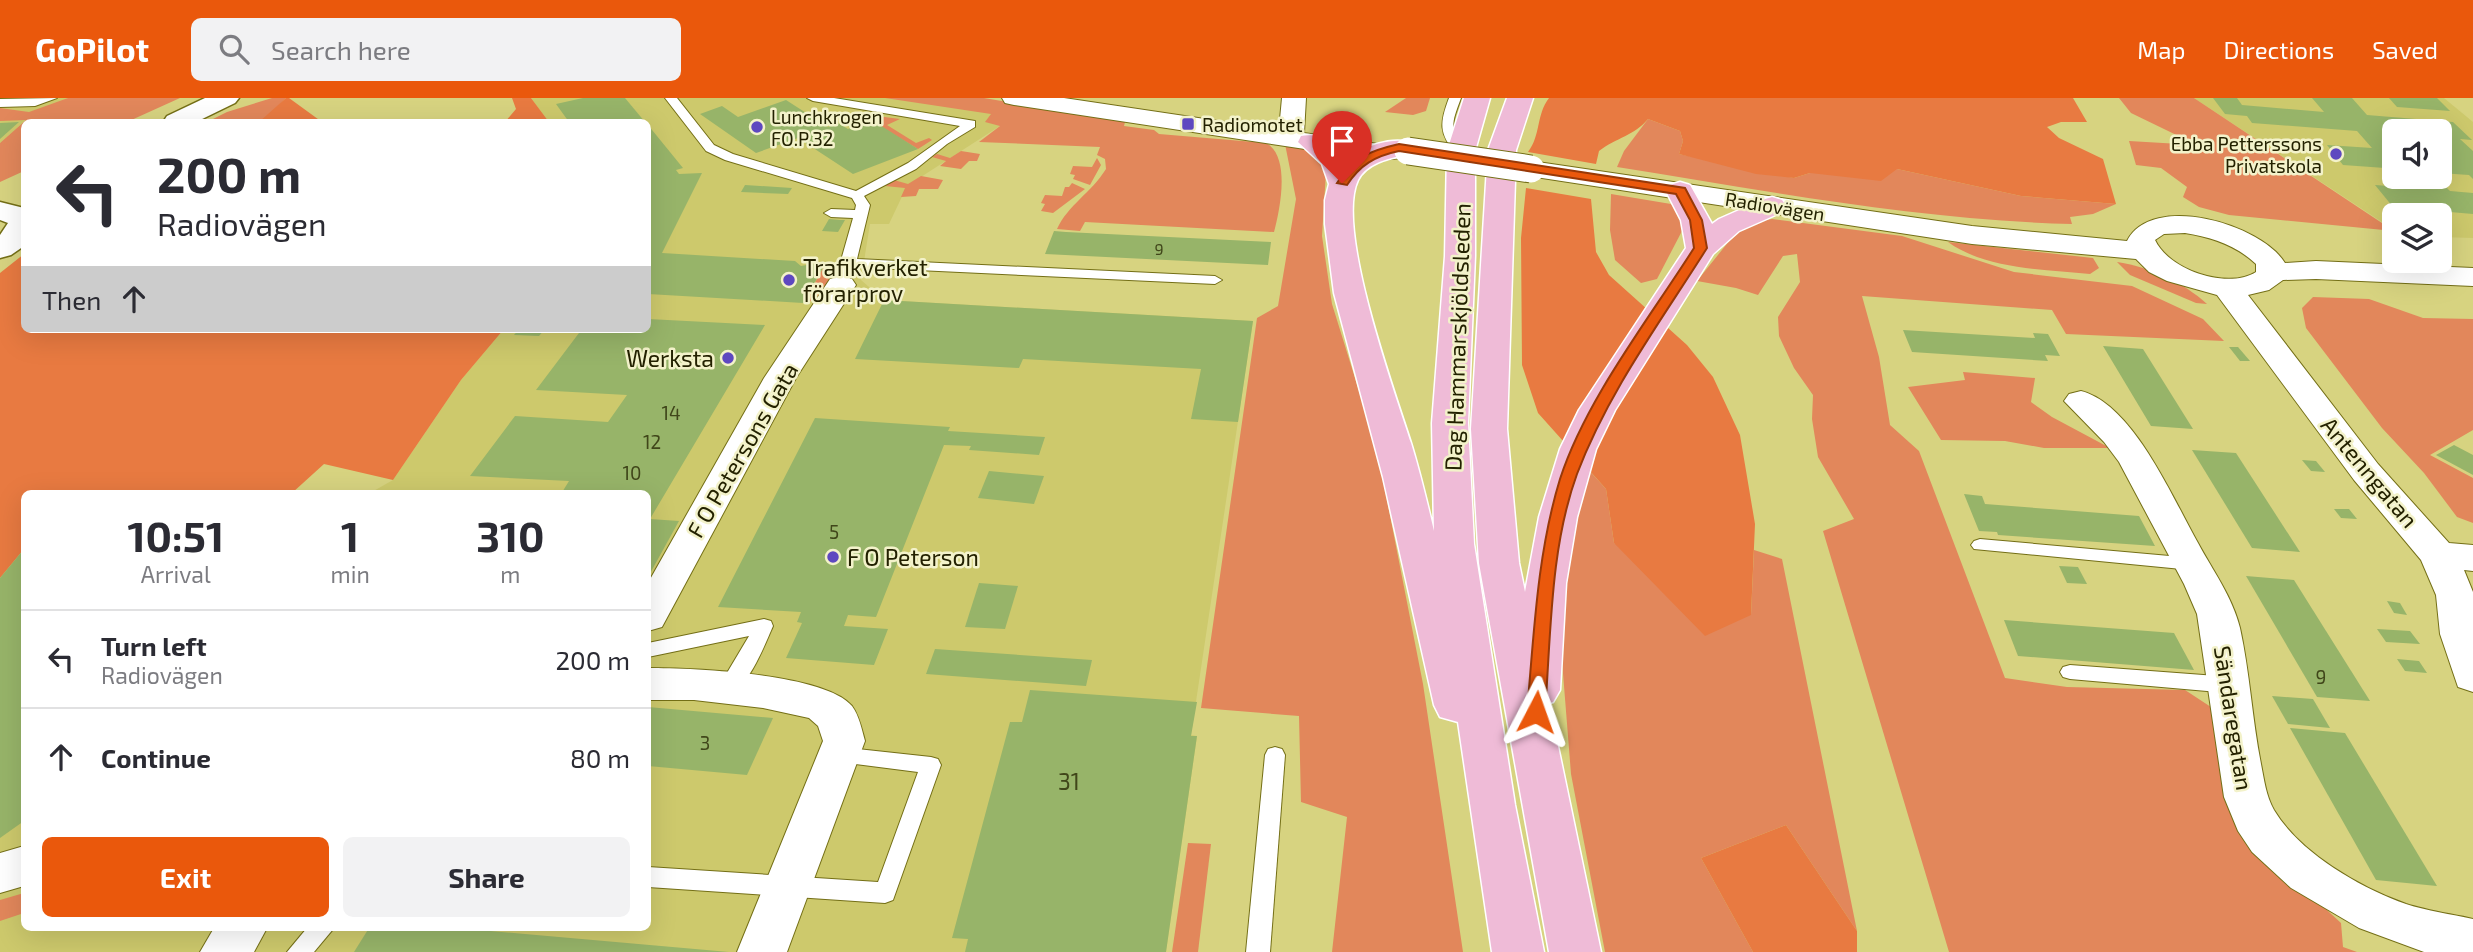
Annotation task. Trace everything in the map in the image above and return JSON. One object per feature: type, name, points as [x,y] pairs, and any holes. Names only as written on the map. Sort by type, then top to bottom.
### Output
[{"type":"main road","name":"Dag Hammarskjöldsleden","points":[[1477,98],[1461,151],[1461,256],[1450,423],[1454,544],[1492,805],[1518,952]]},
{"type":"main road","name":"Dag Hammarskjöldsleden","points":[[1515,101],[1502,150],[1489,429],[1499,563],[1575,952]]},
{"type":"main road","points":[[1298,136],[1328,152],[1335,160],[1342,183],[1339,221],[1342,252],[1356,320],[1397,458],[1458,709],[1492,805]]},
{"type":"main road","points":[[1342,183],[1353,167],[1395,150]]},
{"type":"main road","points":[[1680,191],[1696,220],[1701,248]]},
{"type":"main road","points":[[1534,734],[1546,583],[1558,517],[1569,476],[1597,410],[1701,248],[1729,225],[1772,206]]},
{"type":"street","points":[[182,119],[226,98]]},
{"type":"street","points":[[1014,98],[1298,136]]},
{"type":"street","points":[[1073,98],[1298,136]]},
{"type":"street","points":[[1294,98],[1298,136]]},
{"type":"street","name":"Radiovägen","points":[[1298,136],[1972,235],[2144,251]]},
{"type":"street","points":[[2255,247],[2270,262],[2273,272],[2269,279],[2258,285],[2226,287],[2200,283],[2156,263],[2144,251],[2141,240],[2148,231],[2177,225],[2218,231],[2255,247],[2302,255],[2382,259]]},
{"type":"street","points":[[0,249],[21,230]]},
{"type":"street","points":[[2452,264],[2473,265]]},
{"type":"street","points":[[2273,272],[2316,270],[2473,277]]},
{"type":"street","name":"F O Petersons Gata","points":[[651,612],[777,384],[845,274]]},
{"type":"street","name":"Antenngatan","points":[[2226,287],[2366,472],[2455,556],[2455,595],[2473,676]]},
{"type":"street","name":"Sändaregatan","points":[[2081,401],[2115,432],[2132,455],[2207,590],[2218,620],[2246,799],[2278,849],[2308,875],[2344,898],[2398,923],[2473,941]]},
{"type":"street","points":[[651,684],[694,684],[728,688],[822,705],[836,718],[841,748],[762,952]]},
{"type":"street","points":[[0,873],[21,867]]},
{"type":"street","points":[[225,952],[241,931]]},
{"type":"lane","points":[[0,103],[35,102],[51,98]]},
{"type":"lane","points":[[671,98],[710,148],[729,157],[857,195],[863,205],[845,274],[1215,280]]},
{"type":"lane","points":[[813,98],[971,124],[943,141],[912,166],[857,195]]},
{"type":"lane","points":[[1455,98],[1445,130],[1448,139],[1461,151]]},
{"type":"lane","points":[[831,213],[860,214]]},
{"type":"lane","points":[[1980,545],[2192,564]]},
{"type":"lane","points":[[651,649],[764,626],[742,669],[728,688]]},
{"type":"lane","points":[[2070,672],[2230,685]]},
{"type":"lane","points":[[651,877],[789,885],[884,894],[931,765],[841,748]]},
{"type":"lane","points":[[1258,952],[1275,755]]},
{"type":"lane","points":[[299,952],[318,931]]},
{"type":"shaded area","points":[[0,98],[68,98],[27,119],[21,119],[21,124],[0,143]]},
{"type":"shaded area","points":[[68,98],[180,98],[134,119],[0,121],[0,108],[29,112]]},
{"type":"shaded area","points":[[272,98],[286,98],[265,119],[213,119]]},
{"type":"shaded area","points":[[289,98],[318,119],[262,119]]},
{"type":"shaded area","points":[[512,98],[531,98],[547,119],[508,119],[516,109]]},
{"type":"shaded area","points":[[531,98],[929,98],[1023,111],[907,186],[889,224],[870,224],[861,280],[884,300],[1253,321],[1191,735],[1197,736],[1166,952],[0,952],[0,578],[21,553],[21,931],[651,931],[651,490],[375,490],[393,480],[461,380],[501,333],[651,333],[651,119],[547,119]]},
{"type":"shaded area","points":[[885,98],[984,98],[1125,122],[1124,126],[1154,130],[1159,134],[1266,143],[1279,159],[1281,171],[1281,198],[1274,232],[1085,222],[1080,231],[1057,229],[1067,213],[1106,169],[1105,159],[1097,155],[1100,147],[979,142],[1000,126],[985,122],[991,114]]},
{"type":"shaded area","points":[[1406,98],[1430,98],[1426,111],[1413,115],[1385,112]]},
{"type":"shaded area","points":[[1549,98],[2073,98],[2087,122],[2061,122],[2047,127],[2059,138],[2103,159],[2116,204],[2021,196],[1897,169],[1881,181],[1810,173],[1794,178],[1756,174],[1679,154],[1683,141],[1680,131],[1648,119],[1637,129],[1599,151],[1596,164],[1528,152]]},
{"type":"shaded area","points":[[2119,98],[2194,98],[2382,223],[2382,230],[2229,215],[2199,207],[2183,197],[2187,187],[2161,168],[2136,165],[2129,141],[2197,145],[2131,113]]},
{"type":"shaded area","name":"Ebba Petterssons Privatskola","points":[[2194,98],[2444,98],[2473,122],[2473,238],[2452,237],[2452,203],[2382,203],[2382,222]]},
{"type":"shaded area","points":[[877,116],[900,119],[887,125],[916,143],[929,138],[932,140],[918,149],[872,121],[857,126],[853,124]]},
{"type":"shaded area","points":[[1648,119],[1680,131],[1683,141],[1679,154],[1794,178],[1810,173],[1897,169],[2021,196],[2116,204],[2093,214],[2070,217],[2072,224],[1957,217],[1787,195],[1617,167],[1624,151]]},
{"type":"shaded area","points":[[21,124],[21,172],[0,182],[0,143]]},
{"type":"shaded area","points":[[1285,144],[1307,150],[1321,161],[1326,172],[1322,236],[1332,304],[1377,449],[1423,684],[1463,952],[1332,952],[1347,817],[1301,802],[1299,716],[1201,708],[1257,318],[1278,306],[1296,199]]},
{"type":"shaded area","points":[[961,151],[980,154],[977,161],[969,161],[961,169],[940,166],[946,161],[932,157],[937,154],[950,158]]},
{"type":"shaded area","points":[[1097,158],[1101,165],[1090,185],[1073,179],[1075,175],[1070,174],[1073,166],[1092,167]]},
{"type":"shaded area","points":[[921,176],[943,180],[938,189],[919,189],[916,196],[901,197],[905,188],[885,186],[894,180],[908,184]]},
{"type":"shaded area","points":[[1072,183],[1085,189],[1053,213],[1041,211],[1045,204],[1041,203],[1045,195],[1062,196],[1065,187]]},
{"type":"shaded area","points":[[1526,188],[1591,199],[1596,252],[1609,275],[1687,345],[1713,377],[1740,435],[1755,524],[1751,615],[1705,636],[1614,543],[1606,489],[1538,413],[1522,365],[1521,238]]},
{"type":"shaded area","points":[[1611,194],[1671,204],[1681,213],[1682,231],[1657,279],[1641,283],[1615,260],[1610,230]]},
{"type":"shaded area","points":[[1772,219],[1902,236],[2014,272],[2132,286],[2203,319],[2224,341],[2066,334],[2052,310],[1862,296],[1879,357],[1890,425],[1919,451],[2005,678],[2067,687],[2185,690],[2214,709],[2256,845],[2341,923],[2343,947],[2357,952],[1949,952],[1823,531],[1854,519],[1818,457],[1812,419],[1813,395],[1794,368],[1779,336],[1778,317],[1800,282],[1797,254],[1783,256],[1758,295],[1697,281],[1730,240],[1748,223]]},
{"type":"shaded area","points":[[1948,242],[2093,258],[2099,268],[2090,274],[2016,267],[1980,258]]},
{"type":"shaded area","points":[[21,256],[21,333],[501,333],[461,380],[393,480],[324,464],[295,490],[21,490],[21,553],[0,578],[0,273]]},
{"type":"shaded area","points":[[2117,262],[2165,277],[2207,304],[2196,303],[2130,275]]},
{"type":"shaded area","points":[[830,264],[839,271],[832,282],[821,295],[804,303],[823,268]]},
{"type":"shaded area","points":[[2313,297],[2369,299],[2423,318],[2473,319],[2473,430],[2430,455],[2473,478],[2473,523],[2457,517],[2424,473],[2382,428],[2306,328],[2302,308]]},
{"type":"shaded area","points":[[1963,372],[2035,378],[2031,402],[2052,417],[2110,448],[2044,448],[2005,441],[1941,440],[1908,387],[1965,380]]},
{"type":"shaded area","points":[[1586,467],[1606,489],[1614,543],[1751,615],[1754,550],[1782,559],[1857,931],[1786,825],[1701,858],[1753,952],[1605,952],[1571,774],[1559,623]]},
{"type":"shaded area","points":[[1786,825],[1857,931],[1857,952],[1753,952],[1701,858]]},
{"type":"shaded area","points":[[1188,843],[1211,844],[1198,952],[1172,952]]},
{"type":"shaded area","points":[[21,894],[21,914],[0,921],[0,900]]},
{"type":"building","points":[[583,98],[625,98],[642,119],[567,119],[556,104]]},
{"type":"building","points":[[2213,98],[2237,98],[2242,105],[2324,112],[2312,98],[2352,98],[2367,115],[2416,119],[2382,119],[2382,168],[2343,165],[2327,145],[2372,148],[2357,131],[2252,123],[2247,116],[2225,114]]},
{"type":"building","points":[[2389,98],[2437,98],[2450,111],[2397,107]]},
{"type":"building","points":[[786,100],[828,127],[838,123],[848,129],[872,120],[918,149],[853,174],[798,138],[756,153],[700,114],[722,106],[738,117]]},
{"type":"building","points":[[19,122],[0,139],[0,123]]},
{"type":"building","points":[[2452,122],[2472,140],[2460,139],[2473,151],[2473,179],[2469,175],[2452,174]]},
{"type":"building","points":[[651,129],[683,168],[676,170],[679,174],[702,173],[662,253],[795,261],[801,266],[817,263],[823,268],[803,303],[651,294]]},
{"type":"building","points":[[745,185],[792,188],[788,194],[741,192]]},
{"type":"building","points":[[2375,185],[2382,186],[2382,189],[2448,189],[2473,193],[2473,214],[2452,212],[2452,203],[2390,203]]},
{"type":"building","points":[[829,219],[845,220],[838,232],[822,231]]},
{"type":"building","points":[[1054,231],[1271,242],[1268,265],[1045,254]]},
{"type":"building","points":[[884,300],[1253,321],[1238,422],[1191,419],[1201,369],[1023,359],[1019,368],[855,359]]},
{"type":"building","points":[[651,319],[765,325],[651,517],[651,490],[563,490],[569,481],[470,476],[515,416],[608,422],[627,395],[536,390],[579,333],[651,333]]},
{"type":"building","points":[[1903,330],[2035,338],[2033,333],[2048,334],[2060,356],[2045,355],[2048,361],[1912,352]]},
{"type":"building","points":[[516,333],[542,333],[539,336],[514,335]]},
{"type":"building","points":[[2103,346],[2143,349],[2193,429],[2151,426]]},
{"type":"building","points":[[2229,347],[2238,347],[2250,361],[2240,361]]},
{"type":"building","points":[[815,418],[950,427],[948,431],[1045,437],[1039,455],[969,450],[971,446],[944,445],[876,617],[848,615],[844,626],[888,629],[874,665],[786,658],[802,623],[797,622],[801,612],[718,607]]},
{"type":"building","points":[[2454,445],[2473,455],[2473,475],[2436,455]]},
{"type":"building","points":[[2192,450],[2236,453],[2300,552],[2252,548]]},
{"type":"building","points":[[2302,460],[2316,461],[2325,472],[2311,471]]},
{"type":"building","points":[[989,471],[1044,476],[1034,504],[978,498]]},
{"type":"building","points":[[1964,494],[1982,496],[1985,504],[2139,516],[2155,546],[1998,535],[1997,532],[1979,531]]},
{"type":"building","points":[[2334,509],[2349,509],[2357,519],[2341,518]]},
{"type":"building","points":[[651,519],[679,521],[651,572]]},
{"type":"building","points":[[21,553],[21,823],[0,838],[0,578]]},
{"type":"building","points":[[2059,566],[2078,567],[2087,584],[2067,583]]},
{"type":"building","points":[[2246,576],[2294,580],[2370,701],[2317,697]]},
{"type":"building","points":[[979,583],[1018,586],[1005,629],[965,627]]},
{"type":"building","points":[[2387,601],[2400,603],[2407,615],[2394,613]]},
{"type":"building","points":[[2004,620],[2174,633],[2194,670],[2018,656]]},
{"type":"building","points":[[2377,629],[2410,631],[2420,644],[2386,642]]},
{"type":"building","points":[[935,649],[1092,660],[1086,686],[926,674]]},
{"type":"building","points":[[2397,659],[2419,661],[2427,673],[2405,671]]},
{"type":"building","points":[[1030,690],[1197,702],[1191,736],[1197,736],[1166,952],[965,952],[968,939],[952,938],[1010,722],[1022,722]]},
{"type":"building","points":[[2272,696],[2313,699],[2330,728],[2288,724]]},
{"type":"building","points":[[651,707],[773,718],[747,775],[651,766]]},
{"type":"building","points":[[2290,728],[2345,733],[2437,886],[2376,880]]},
{"type":"building","points":[[367,931],[490,931],[729,952],[354,952]]},
{"type":"place","name":"Radiomotet","points":[[1188,124]]},
{"type":"place","name":"Lunchkrogen FO.P.32","points":[[757,127]]},
{"type":"place","name":"Ebba Petterssons Privatskola","points":[[2336,154]]},
{"type":"place","name":"Trafikverket förarprov","points":[[789,280]]},
{"type":"place","name":"Werksta","points":[[728,358]]},
{"type":"place","name":"F O Peterson","points":[[833,557]]},
{"type":"route","points":[[1342,183],[1353,167],[1378,152],[1399,148],[1680,191],[1696,220],[1701,248],[1597,410],[1578,449],[1569,476],[1558,517],[1546,583],[1536,712]]}]
